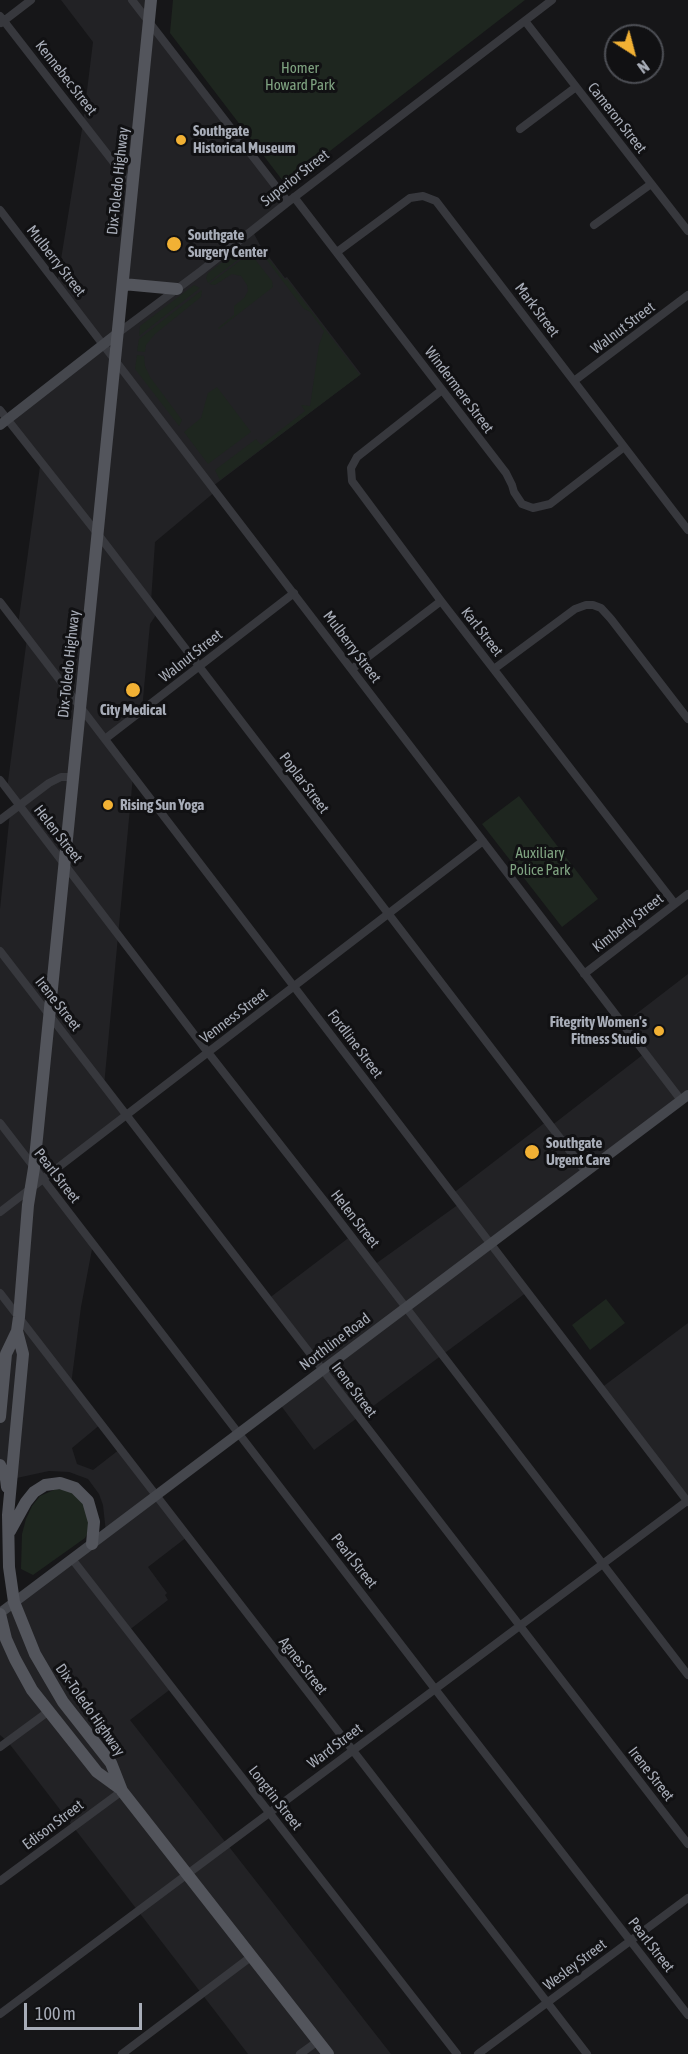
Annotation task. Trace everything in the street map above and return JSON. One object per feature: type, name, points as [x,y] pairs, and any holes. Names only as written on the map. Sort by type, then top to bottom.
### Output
[{"type":"main road","name":"Dix-Toledo Highway","points":[[0,1417],[6,1354],[17,1331],[19,1317],[151,0]]},
{"type":"main road","points":[[123,284],[177,289]]},
{"type":"main road","name":"Superior Street","points":[[4,422],[118,333]]},
{"type":"main road","name":"Northline Road","points":[[0,1614],[685,1097]]},
{"type":"main road","name":"Dix-Toledo Highway","points":[[17,1331],[23,1354],[8,1515],[9,1567],[14,1602],[45,1675],[111,1764],[121,1790]]},
{"type":"main road","points":[[0,1465],[6,1479],[8,1515]]},
{"type":"main road","points":[[8,1535],[34,1491],[45,1485],[60,1483],[75,1488],[88,1501],[94,1522],[92,1544]]},
{"type":"main road","name":"Dix-Toledo Highway","points":[[0,1614],[6,1639],[32,1690],[97,1772],[121,1790],[328,2054]]},
{"type":"street","points":[[1,20],[32,0]]},
{"type":"street","name":"Windermere Street","points":[[132,0],[291,200],[337,252],[506,473],[517,499],[529,507],[539,508],[550,504],[624,447]]},
{"type":"street","name":"Superior Street","points":[[118,333],[552,0]]},
{"type":"street","name":"Kennebec Street","points":[[1,20],[132,186]]},
{"type":"street","name":"Cameron Street","points":[[525,21],[688,231]]},
{"type":"street","points":[[520,129],[576,87]]},
{"type":"street","points":[[594,225],[651,184]]},
{"type":"street","name":"Mark Street","points":[[337,252],[410,198],[423,196],[436,201],[688,530]]},
{"type":"street","name":"Mulberry Street","points":[[0,210],[584,974],[685,1097]]},
{"type":"street","name":"Walnut Street","points":[[574,381],[688,295]]},
{"type":"street","name":"Karl Street","points":[[442,390],[365,450],[352,464],[350,472],[354,486],[675,904]]},
{"type":"street","name":"Poplar Street","points":[[0,410],[4,422],[98,533],[586,1172]]},
{"type":"street","name":"Walnut Street","points":[[105,739],[294,593]]},
{"type":"street","points":[[352,669],[441,601]]},
{"type":"street","name":"Fordline Street","points":[[0,602],[688,1501]]},
{"type":"street","points":[[494,669],[575,609],[593,605],[601,608],[611,619],[688,718]]},
{"type":"street","points":[[0,819],[56,778],[72,777]]},
{"type":"street","name":"Helen Street","points":[[0,780],[688,1675]]},
{"type":"street","name":"Venness Street","points":[[0,1212],[483,841]]},
{"type":"street","name":"Kimberly Street","points":[[584,974],[688,894]]},
{"type":"street","name":"Irene Street","points":[[0,951],[688,1844]]},
{"type":"street","name":"Pearl Street","points":[[0,1123],[688,2014]]},
{"type":"street","name":"Agnes Street","points":[[0,1293],[586,2054]]},
{"type":"street","name":"Ward Street","points":[[0,2014],[688,1501]]},
{"type":"street","name":"Longtin Street","points":[[72,1560],[457,2054]]},
{"type":"street","points":[[0,1747],[49,1711]]},
{"type":"street","name":"Edison Street","points":[[0,1881],[121,1790]]},
{"type":"street","name":"Wesley Street","points":[[478,2054],[688,1898]]},
{"type":"street","points":[[122,2054],[252,1956]]},
{"type":"street","points":[[300,2054],[318,2041]]},
{"type":"shaded area","points":[[61,0],[151,0],[149,22],[288,202],[252,230],[260,245],[361,374],[213,486],[216,491],[155,542],[151,602],[158,612],[150,624],[142,710],[105,739],[133,776],[104,1086],[127,1115],[43,1179],[93,1244],[81,1307],[71,1385],[101,1424],[72,1448],[77,1464],[93,1470],[120,1449],[187,1537],[148,1567],[167,1593],[165,1595],[168,1600],[128,1631],[172,1688],[130,1720],[391,2054],[248,2054],[8,1742],[0,1735],[0,1613],[106,1533],[103,1505],[99,1494],[88,1479],[69,1472],[49,1471],[12,1479],[0,1465],[0,909],[10,812],[18,805],[7,789],[27,638],[18,625],[41,459],[8,419],[103,344],[57,284],[83,123],[93,42]],"holes":[[[123,284],[176,289],[118,332]]]},
{"type":"shaded area","points":[[688,974],[688,1095],[491,1244],[527,1292],[314,1450],[279,1403],[323,1370],[268,1299],[351,1236],[374,1265],[459,1204],[452,1194],[547,1121],[551,1126],[645,1053],[623,1024]]},
{"type":"shaded area","points":[[688,1323],[688,1502],[601,1388]]},
{"type":"green space","name":"Homer Howard Park","points":[[173,0],[525,0],[286,185],[170,33]]},
{"type":"green space","points":[[259,246],[360,375],[220,480],[215,470],[256,439],[261,445],[305,411],[301,405],[310,406],[319,345],[324,331],[310,312],[303,308],[257,247]]},
{"type":"green space","points":[[238,250],[249,251],[208,283],[206,278],[208,273]]},
{"type":"green space","points":[[250,253],[272,281],[273,287],[219,329],[234,315],[234,306],[244,298],[248,291],[247,285],[241,276],[232,274],[215,285],[209,284]]},
{"type":"green space","points":[[194,285],[200,288],[139,336],[140,326]]},
{"type":"green space","points":[[202,290],[201,297],[155,334],[146,345],[145,352],[137,351],[139,339]]},
{"type":"green space","points":[[137,355],[144,356],[150,377],[182,420],[179,426],[135,369]]},
{"type":"green space","points":[[217,387],[251,432],[208,464],[184,432],[201,418],[208,393]]},
{"type":"green space","name":"Auxiliary Police Park","points":[[519,796],[598,899],[562,927],[482,824]]},
{"type":"green space","points":[[606,1299],[625,1323],[590,1350],[572,1325]]},
{"type":"green space","points":[[56,1489],[73,1490],[86,1503],[90,1529],[85,1538],[33,1575],[21,1569],[22,1534],[26,1519],[40,1496]]},
{"type":"place","name":"Southgate Historical Museum","points":[[181,140]]},
{"type":"place","name":"Southgate Surgery Center","points":[[174,244]]},
{"type":"place","name":"City Medical","points":[[133,690]]},
{"type":"place","name":"Rising Sun Yoga","points":[[108,805]]},
{"type":"place","name":"Fitegrity Women's Fitness Studio","points":[[659,1031]]},
{"type":"place","name":"Southgate Urgent Care","points":[[532,1152]]}]
